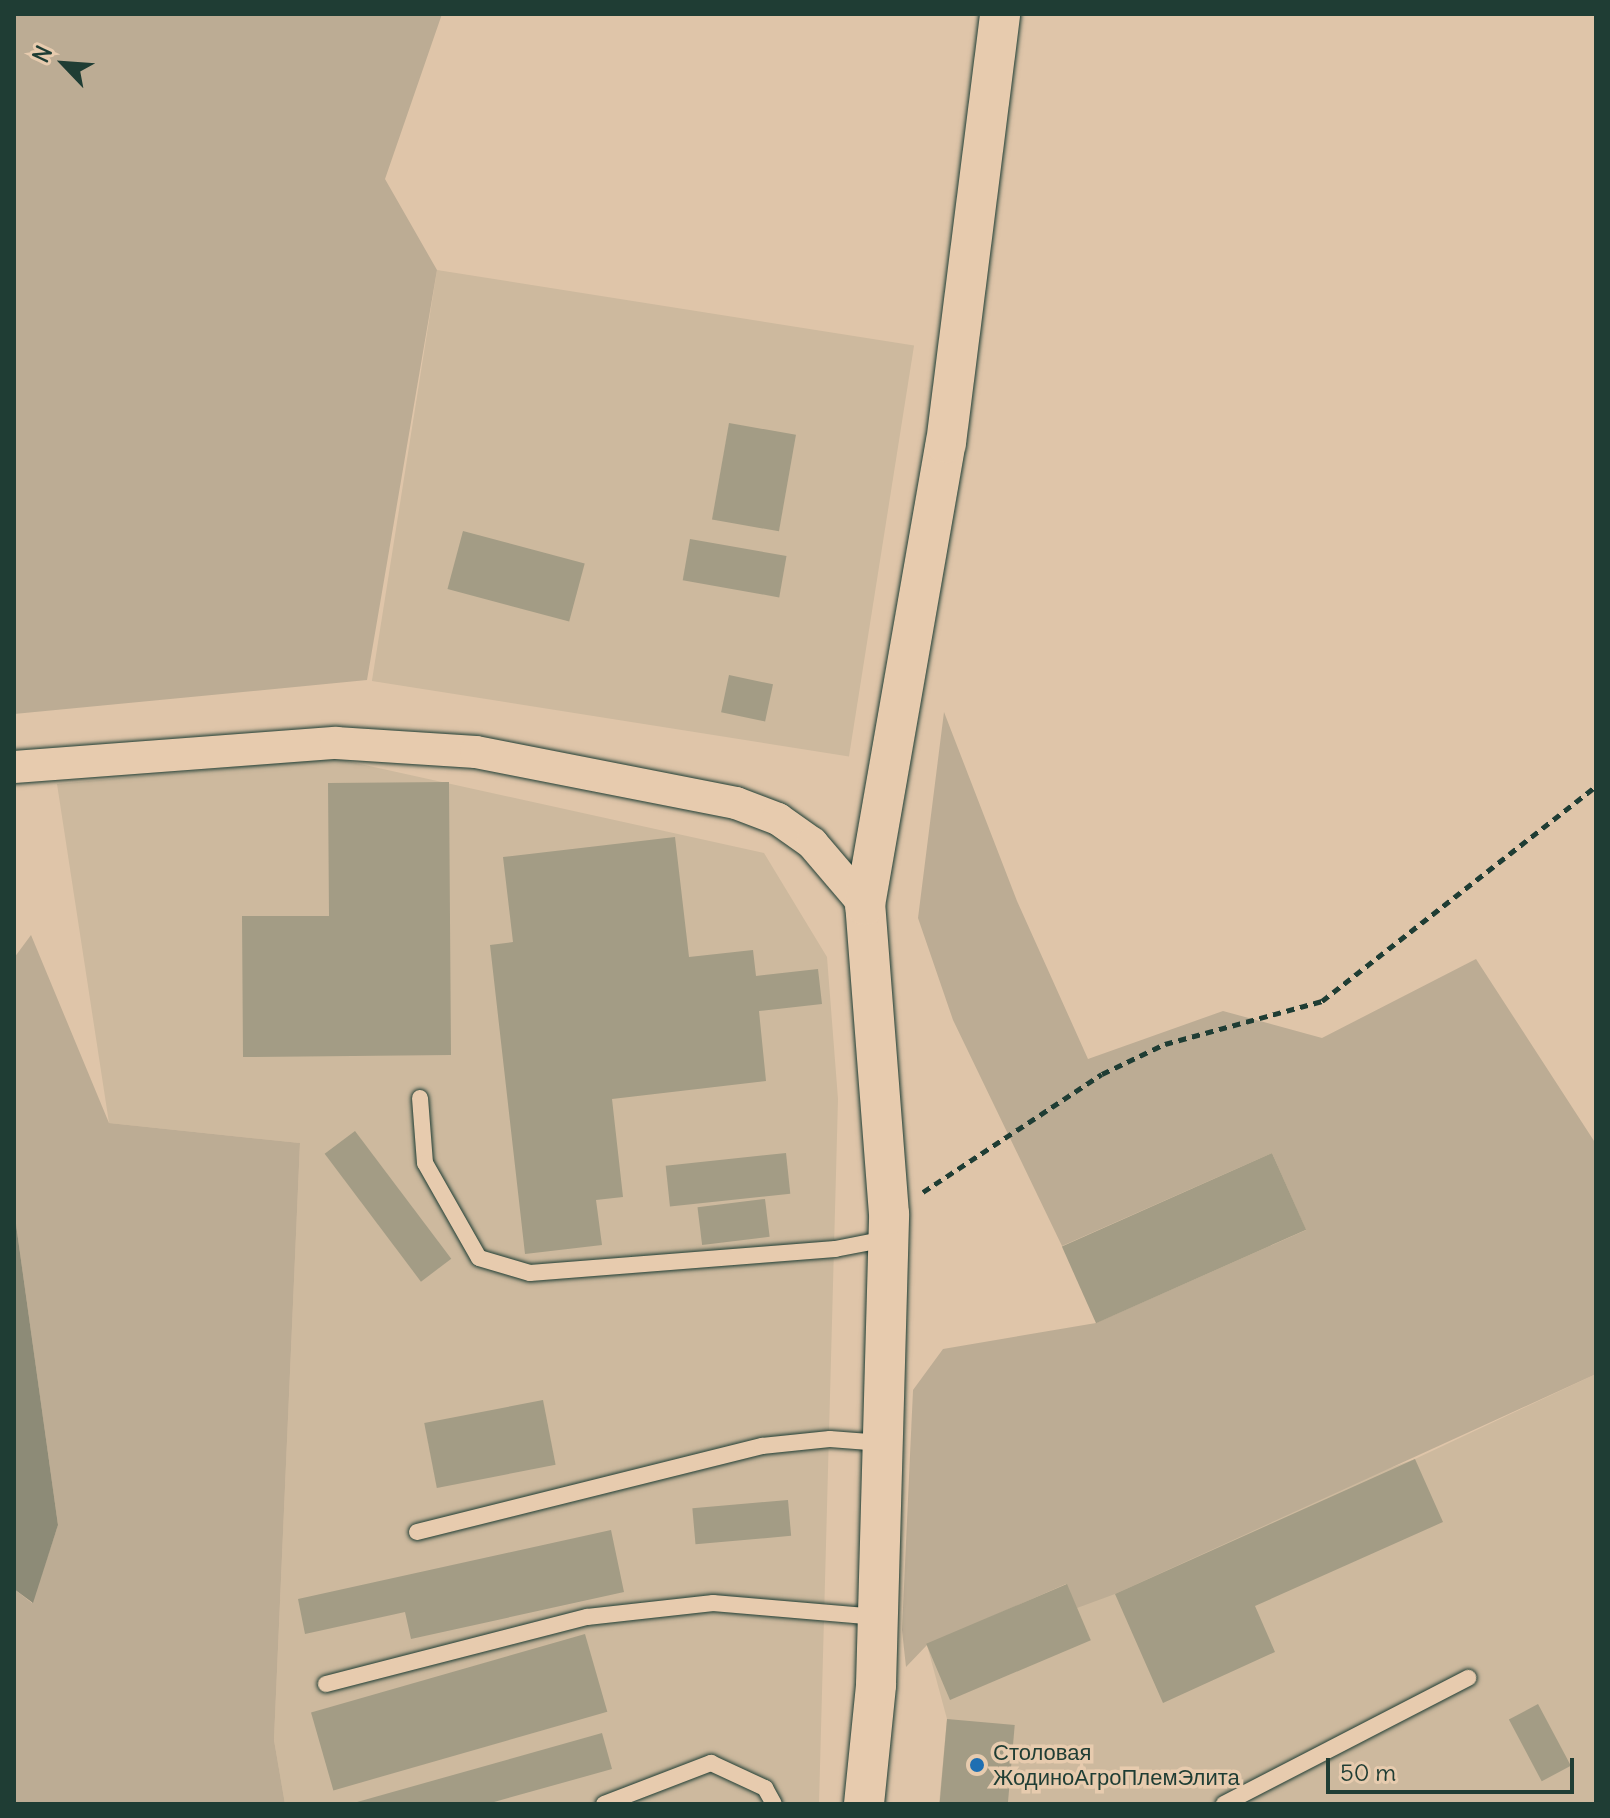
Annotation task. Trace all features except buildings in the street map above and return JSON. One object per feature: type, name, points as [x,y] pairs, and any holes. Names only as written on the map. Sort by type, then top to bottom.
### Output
[{"type":"street","points":[[864,1804],[877,1617],[888,1226],[865,905],[946,443],[1000,14]]},
{"type":"street","points":[[14,767],[336,743],[476,752],[736,803],[778,819],[812,843],[865,905]]},
{"type":"lane","points":[[420,1098],[425,1163],[479,1258],[530,1273],[835,1249],[888,1226]]},
{"type":"lane","points":[[417,1532],[762,1446],[830,1439],[882,1443]]},
{"type":"lane","points":[[326,1684],[587,1617],[713,1603],[877,1617]]},
{"type":"lane","points":[[1224,1804],[1468,1678]]},
{"type":"lane","points":[[604,1804],[711,1763],[765,1788],[774,1804]]},
{"type":"path","points":[[888,1226],[1102,1074],[1165,1044],[1322,1001],[1596,786]]},
{"type":"shaded area","points":[[14,14],[442,14],[385,179],[437,270],[367,680],[14,714]]},
{"type":"shaded area","points":[[437,270],[914,346],[849,756],[372,681]]},
{"type":"shaded area","points":[[944,712],[1017,901],[1088,1059],[1223,1011],[1322,1038],[1476,959],[1596,1144],[1596,1374],[1115,1594],[1077,1608],[1066,1584],[927,1645],[906,1667],[902,1630],[913,1390],[943,1349],[1096,1323],[1306,1230],[1272,1153],[1062,1246],[953,1020],[918,918]]},
{"type":"shaded area","points":[[333,758],[764,853],[827,957],[838,1099],[819,1804],[285,1804],[274,1740],[300,1143],[109,1123],[57,784]]},
{"type":"shaded area","points":[[31,935],[109,1123],[300,1143],[274,1740],[285,1804],[14,1804],[14,1589],[32,1603],[58,1525],[14,1210],[14,958]]},
{"type":"shaded area","points":[[14,1210],[58,1525],[33,1603],[14,1589]]},
{"type":"shaded area","points":[[1596,1374],[1596,1804],[939,1804],[947,1719],[927,1645],[1067,1584],[1415,1459]]},
{"type":"place","name":"Столовая ЖодиноАгроПлемЭлита","points":[[977,1765]]}]
